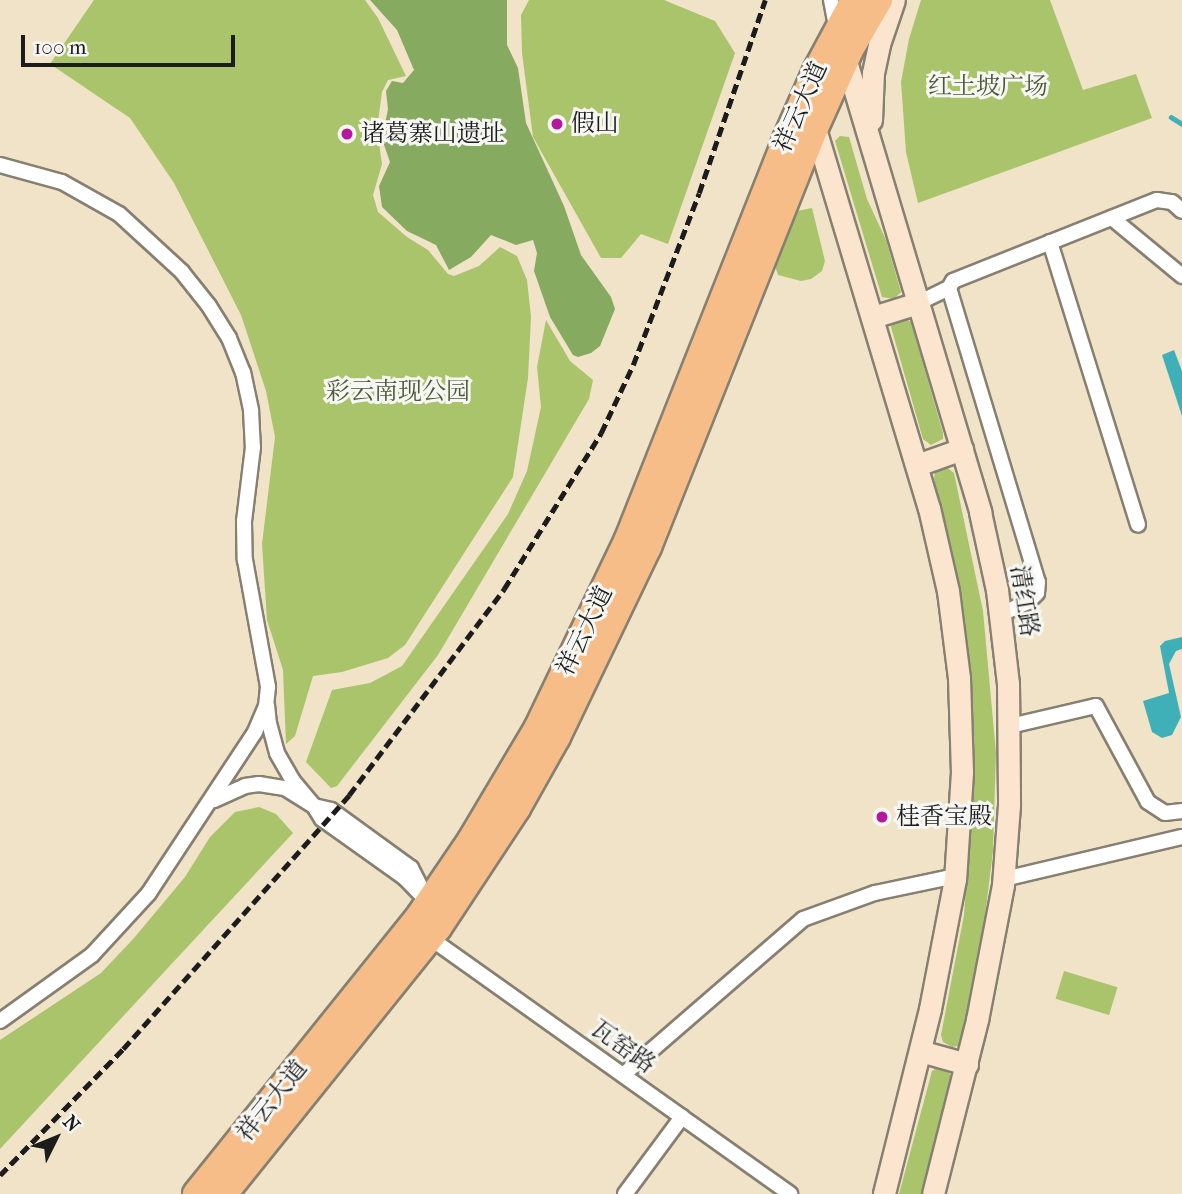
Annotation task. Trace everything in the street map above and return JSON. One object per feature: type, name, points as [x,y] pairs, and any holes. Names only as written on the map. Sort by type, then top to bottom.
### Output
[{"type":"highway","name":"祥云大道","points":[[196,1194],[429,903],[522,757],[605,592],[690,388],[805,96],[854,0]]},
{"type":"highway","name":"祥云大道","points":[[224,1194],[430,937],[489,852],[540,767],[624,601],[710,397],[815,128],[846,59],[879,0]]},
{"type":"highway","points":[[429,903],[430,937]]},
{"type":"main road","points":[[874,154],[871,124],[873,73],[879,44],[894,0]]},
{"type":"main road","name":"清红路","points":[[837,30],[962,449],[991,561],[1000,614],[1010,726],[1010,805],[1004,879],[988,971],[933,1194]]},
{"type":"main road","points":[[805,96],[917,465],[943,564],[959,678],[962,782],[956,876],[920,1051],[884,1194]]},
{"type":"main road","points":[[873,317],[918,303]]},
{"type":"main road","points":[[917,465],[962,449]]},
{"type":"main road","points":[[920,1051],[967,1064]]},
{"type":"street","points":[[831,0],[837,30]]},
{"type":"street","points":[[0,165],[62,182],[119,214],[182,272],[209,306],[229,338],[243,372],[251,411],[253,447],[244,522],[245,560],[266,671],[269,724],[277,753],[321,819],[405,878],[429,903]]},
{"type":"street","points":[[918,303],[949,288],[953,281],[1157,200],[1172,202],[1182,211]]},
{"type":"street","points":[[1112,218],[1182,276]]},
{"type":"street","points":[[1050,242],[1138,525]]},
{"type":"street","points":[[949,288],[1038,582],[1037,593],[1028,602],[1000,614]]},
{"type":"street","points":[[0,1021],[70,972],[110,939],[149,893],[255,732],[268,698]]},
{"type":"street","points":[[1010,726],[1096,706],[1148,802],[1165,813],[1182,811]]},
{"type":"street","points":[[210,803],[231,791],[259,784],[285,788],[314,806]]},
{"type":"street","points":[[1004,879],[1182,837]]},
{"type":"street","points":[[623,1075],[803,919],[875,893],[956,876]]},
{"type":"street","name":"瓦窑路","points":[[430,937],[790,1194]]},
{"type":"street","points":[[625,1194],[682,1117]]},
{"type":"green space","name":"彩云南现公园","points":[[94,0],[365,0],[378,18],[406,76],[388,80],[382,92],[377,129],[382,164],[373,195],[378,212],[407,237],[428,250],[448,274],[454,276],[479,266],[500,247],[517,256],[527,280],[531,317],[528,378],[513,477],[405,645],[388,658],[342,672],[313,676],[295,736],[286,744],[283,670],[267,620],[262,544],[275,437],[266,391],[241,315],[174,183],[130,118],[50,64]]},
{"type":"green space","points":[[370,0],[507,0],[507,45],[518,68],[526,123],[564,206],[581,255],[611,297],[615,309],[600,346],[591,353],[578,357],[573,355],[550,317],[534,271],[537,253],[533,240],[516,245],[491,235],[471,257],[449,270],[436,245],[407,231],[382,207],[379,186],[390,162],[382,139],[388,109],[386,91],[392,81],[403,83],[414,70],[397,30]]},
{"type":"green space","points":[[529,0],[664,0],[715,21],[735,53],[668,244],[641,234],[621,258],[601,258],[533,137],[522,53],[521,15]]},
{"type":"green space","name":"红土坡广场","points":[[921,0],[1050,0],[1083,90],[1136,74],[1152,118],[918,203],[906,152],[901,82],[909,39]]},
{"type":"green space","points":[[840,136],[849,137],[867,199],[886,240],[901,292],[894,299],[882,297],[835,141]]},
{"type":"green space","points":[[812,208],[825,261],[822,271],[811,279],[801,281],[778,275],[773,260],[792,212]]},
{"type":"green space","points":[[902,317],[911,322],[943,433],[943,439],[931,445],[923,439],[891,327],[892,321]]},
{"type":"green space","points":[[546,320],[570,361],[593,380],[589,399],[438,655],[337,786],[331,788],[306,762],[332,690],[370,683],[402,666],[508,514],[527,471],[541,407],[537,367]]},
{"type":"green space","points":[[945,466],[954,473],[983,611],[996,753],[993,851],[981,949],[963,1039],[958,1046],[952,1047],[943,1042],[941,1035],[964,915],[974,764],[968,657],[934,478],[935,472]]},
{"type":"green space","points":[[259,807],[276,814],[293,833],[0,1149],[0,1040],[101,973],[185,877],[210,837],[235,812]]},
{"type":"green space","points":[[1064,971],[1118,987],[1109,1015],[1056,999]]},
{"type":"green space","points":[[937,1068],[949,1071],[951,1078],[921,1194],[899,1194],[932,1071]]},
{"type":"water","points":[[1174,350],[1182,371],[1182,416],[1162,355]]},
{"type":"water","points":[[1182,637],[1182,649],[1176,651],[1169,664],[1181,717],[1172,735],[1162,738],[1152,732],[1143,701],[1169,693],[1160,646],[1165,641]]},
{"type":"waterway","points":[[1171,117],[1182,124]]},
{"type":"railway","points":[[0,1175],[123,1049],[349,795],[504,589],[601,433],[633,365],[699,193],[765,0]]},
{"type":"place","name":"假山","points":[[557,124]]},
{"type":"place","name":"诸葛寨山遗址","points":[[347,134]]},
{"type":"place","name":"桂香宝殿","points":[[882,817]]}]
